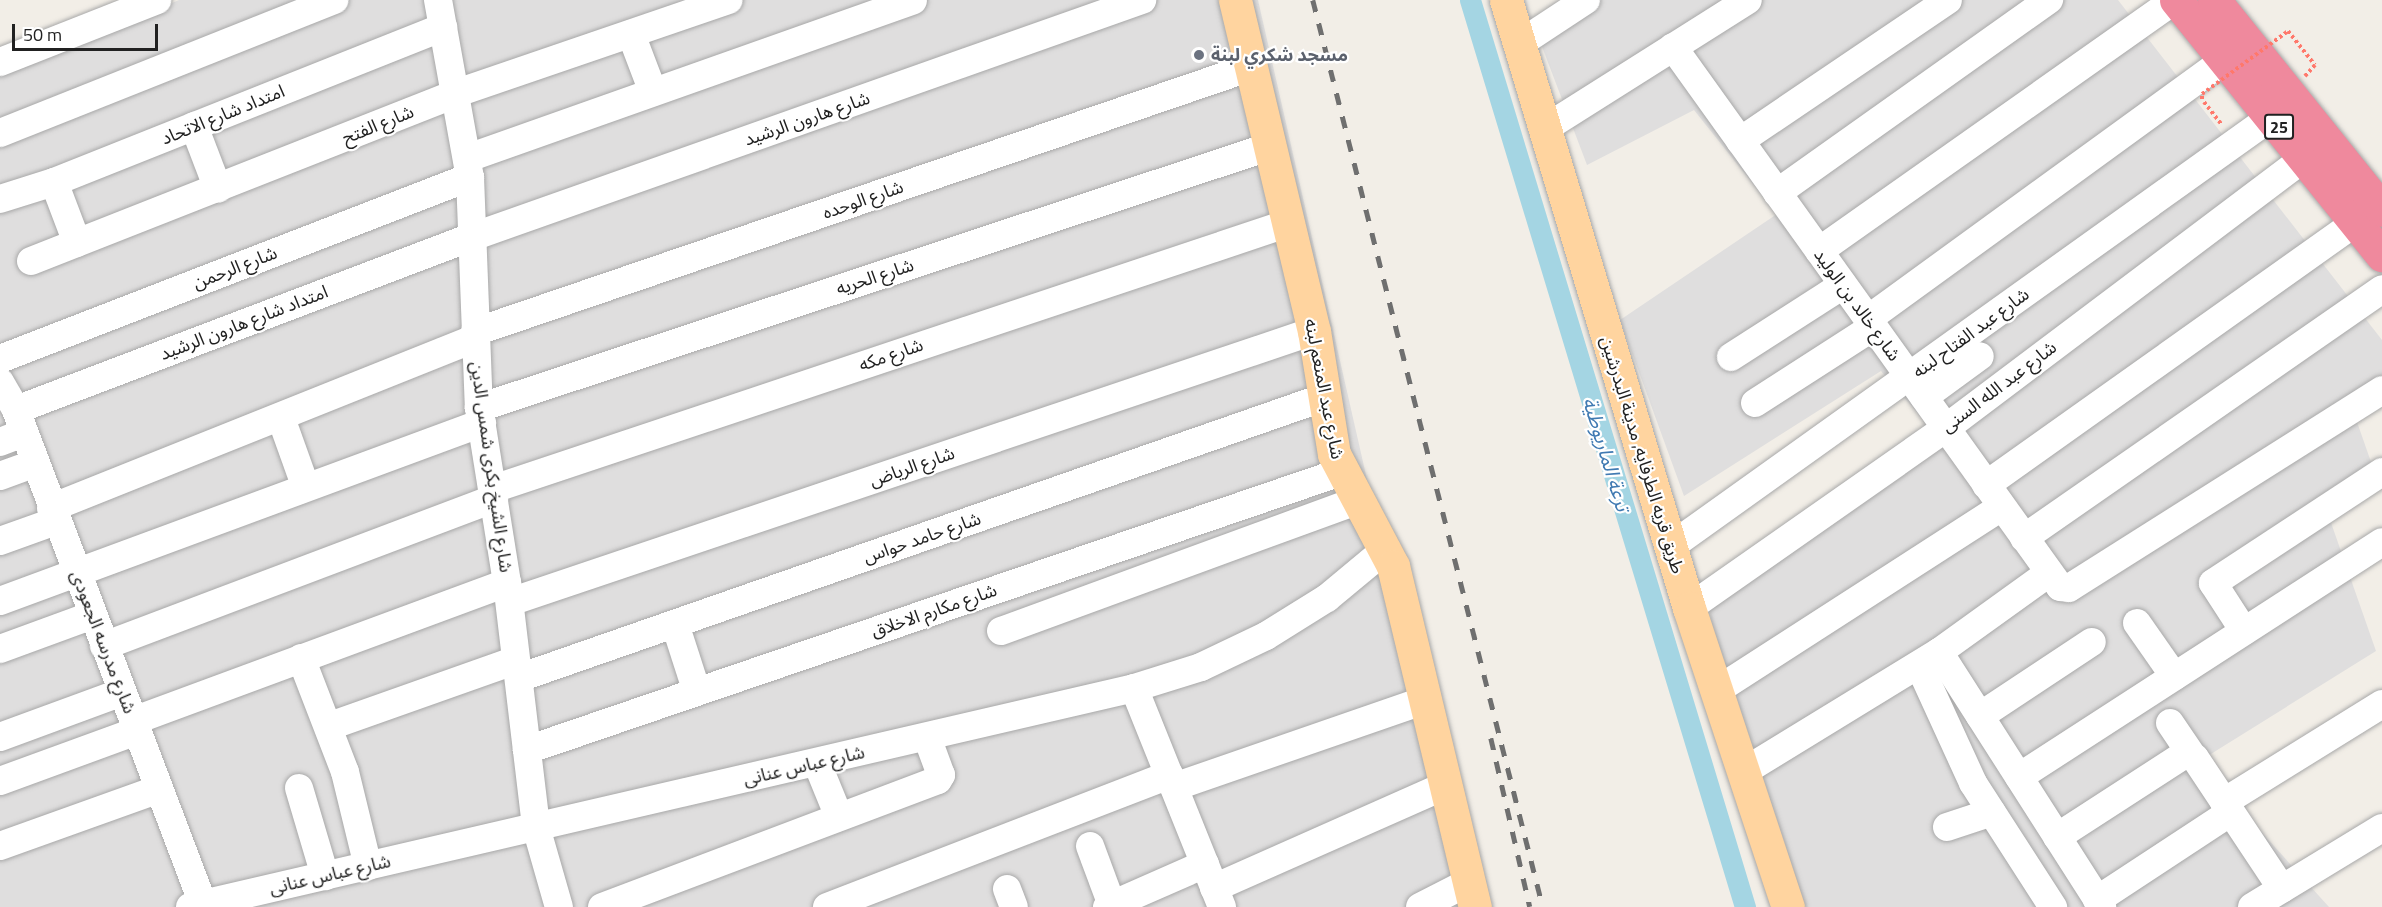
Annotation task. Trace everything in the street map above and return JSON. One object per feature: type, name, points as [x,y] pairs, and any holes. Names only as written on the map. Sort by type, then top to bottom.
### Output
[{"type":"highway","name":"25","points":[[2175,0],[2304,158],[2369,216]]},
{"type":"highway","name":"25","points":[[2214,0],[2369,216],[2382,255]]},
{"type":"main road","name":"شارع عبد المنعم لبنه","points":[[1235,0],[1314,331],[1341,472],[1386,549],[1398,583],[1472,895]]},
{"type":"main road","name":"طريق قريه الطرفايه, مدينة البدرشين","points":[[1506,0],[1670,547],[1788,907]]},
{"type":"street","points":[[0,62],[157,0]]},
{"type":"street","points":[[0,134],[334,0]]},
{"type":"street","name":"شارع الفتح","points":[[31,261],[457,93],[728,0]]},
{"type":"street","name":"شارع الرحمن","points":[[0,359],[653,92],[913,0]]},
{"type":"street","name":"شارع هارون الرشيد","points":[[472,237],[1142,0]]},
{"type":"street","points":[[1519,44],[1586,0]]},
{"type":"street","points":[[1544,129],[1748,0]]},
{"type":"street","points":[[1740,141],[1948,0]]},
{"type":"street","points":[[1777,192],[2049,0]]},
{"type":"street","points":[[1819,251],[2175,0]]},
{"type":"street","name":"شارع الشيخ بكرى شمس الدين","points":[[440,7],[469,167],[475,335],[481,415],[508,592],[536,827],[559,907]]},
{"type":"street","name":"امتداد شارع الاتحاد","points":[[0,199],[54,182],[195,126],[440,7]]},
{"type":"street","points":[[631,34],[653,92]]},
{"type":"street","name":"شارع خالد بن الوليد","points":[[1673,47],[2057,581]]},
{"type":"street","points":[[1755,403],[1870,323],[2225,60]]},
{"type":"street","name":"شارع الوحده","points":[[0,541],[54,514],[475,335],[1251,67]]},
{"type":"street","name":"شارع عبد الفتاح لبنه","points":[[1670,547],[1917,388],[2271,117]]},
{"type":"street","points":[[195,126],[218,189]]},
{"type":"street","name":"شارع الحريه","points":[[77,573],[481,415],[1271,146]]},
{"type":"street","name":"شارع عبد الله السنى","points":[[1689,608],[1946,428],[2304,158]]},
{"type":"street","points":[[54,182],[77,243]]},
{"type":"street","points":[[1716,691],[1994,496],[2369,216]]},
{"type":"street","name":"شارع مكه","points":[[105,646],[493,494],[1289,223]]},
{"type":"street","name":"امتداد شارع هارون الرشيد","points":[[13,428],[472,237]]},
{"type":"street","points":[[1731,357],[1844,285]]},
{"type":"street","points":[[2024,538],[2382,289]]},
{"type":"street","name":"شارع الرياض","points":[[0,782],[301,658],[1314,331]]},
{"type":"street","points":[[1917,388],[1980,356]]},
{"type":"street","name":"شارع مدرسه الجعودى","points":[[0,382],[13,428],[35,463],[159,789],[196,905]]},
{"type":"street","points":[[1743,772],[2057,581],[2382,390]]},
{"type":"street","name":"شارع حامد حواس","points":[[330,726],[675,624],[1325,397]]},
{"type":"street","points":[[281,418],[305,485]]},
{"type":"street","points":[[0,476],[35,463]]},
{"type":"street","name":"شارع مكارم الاخلاق","points":[[527,750],[1341,472]]},
{"type":"street","points":[[2244,631],[2213,583],[2382,472]]},
{"type":"street","points":[[1001,631],[1357,501]]},
{"type":"street","points":[[2019,777],[2382,542]]},
{"type":"street","name":"شارع عباس عنانى","points":[[196,905],[1134,688],[1201,667],[1266,636],[1327,598],[1386,549]]},
{"type":"street","points":[[0,601],[77,573]]},
{"type":"street","points":[[0,648],[93,615]]},
{"type":"street","points":[[2137,623],[2174,676]]},
{"type":"street","points":[[675,624],[697,692]]},
{"type":"street","points":[[1980,716],[2092,642]]},
{"type":"street","points":[[301,658],[330,726],[368,866]]},
{"type":"street","points":[[1929,658],[1980,716],[2100,904],[2228,807],[2382,704]]},
{"type":"street","points":[[1929,658],[1936,710],[1992,812],[2053,907]]},
{"type":"street","points":[[1134,688],[1214,886]]},
{"type":"street","points":[[0,737],[122,692]]},
{"type":"street","points":[[827,907],[1172,781],[1425,700]]},
{"type":"street","points":[[2170,723],[2282,889]]},
{"type":"street","points":[[602,907],[940,779],[927,737]]},
{"type":"street","points":[[2057,837],[2178,756],[2191,754]]},
{"type":"street","points":[[817,762],[839,817]]},
{"type":"street","points":[[1090,846],[1109,906],[1214,886],[1446,785]]},
{"type":"street","points":[[299,788],[325,876]]},
{"type":"street","points":[[0,846],[159,789]]},
{"type":"street","points":[[1947,827],[1992,812]]},
{"type":"street","points":[[2252,907],[2382,828]]},
{"type":"street","points":[[1420,907],[1472,895]]},
{"type":"path","points":[[2223,126],[2202,99],[2202,93],[2288,31],[2315,65],[2306,75]]},
{"type":"shaded area","points":[[179,0],[1258,0],[1391,585],[1482,907],[0,907],[0,76]]},
{"type":"shaded area","points":[[1565,0],[2118,0],[2382,340],[2382,375],[2349,399],[2371,462],[2322,497],[2376,651],[2198,762],[2329,907],[1798,907],[1717,667],[1709,602],[1943,442],[1881,371],[1684,496],[1620,320],[1777,214],[1694,110],[1587,165],[1533,23]]},
{"type":"waterway","name":"ترعة الماريوطية","points":[[1470,0],[1745,907]]},
{"type":"railway","points":[[1313,0],[1543,907]]},
{"type":"railway","points":[[1491,738],[1530,907]]},
{"type":"place","name":"مسجد شكري لبنة","points":[[1199,55]]}]
